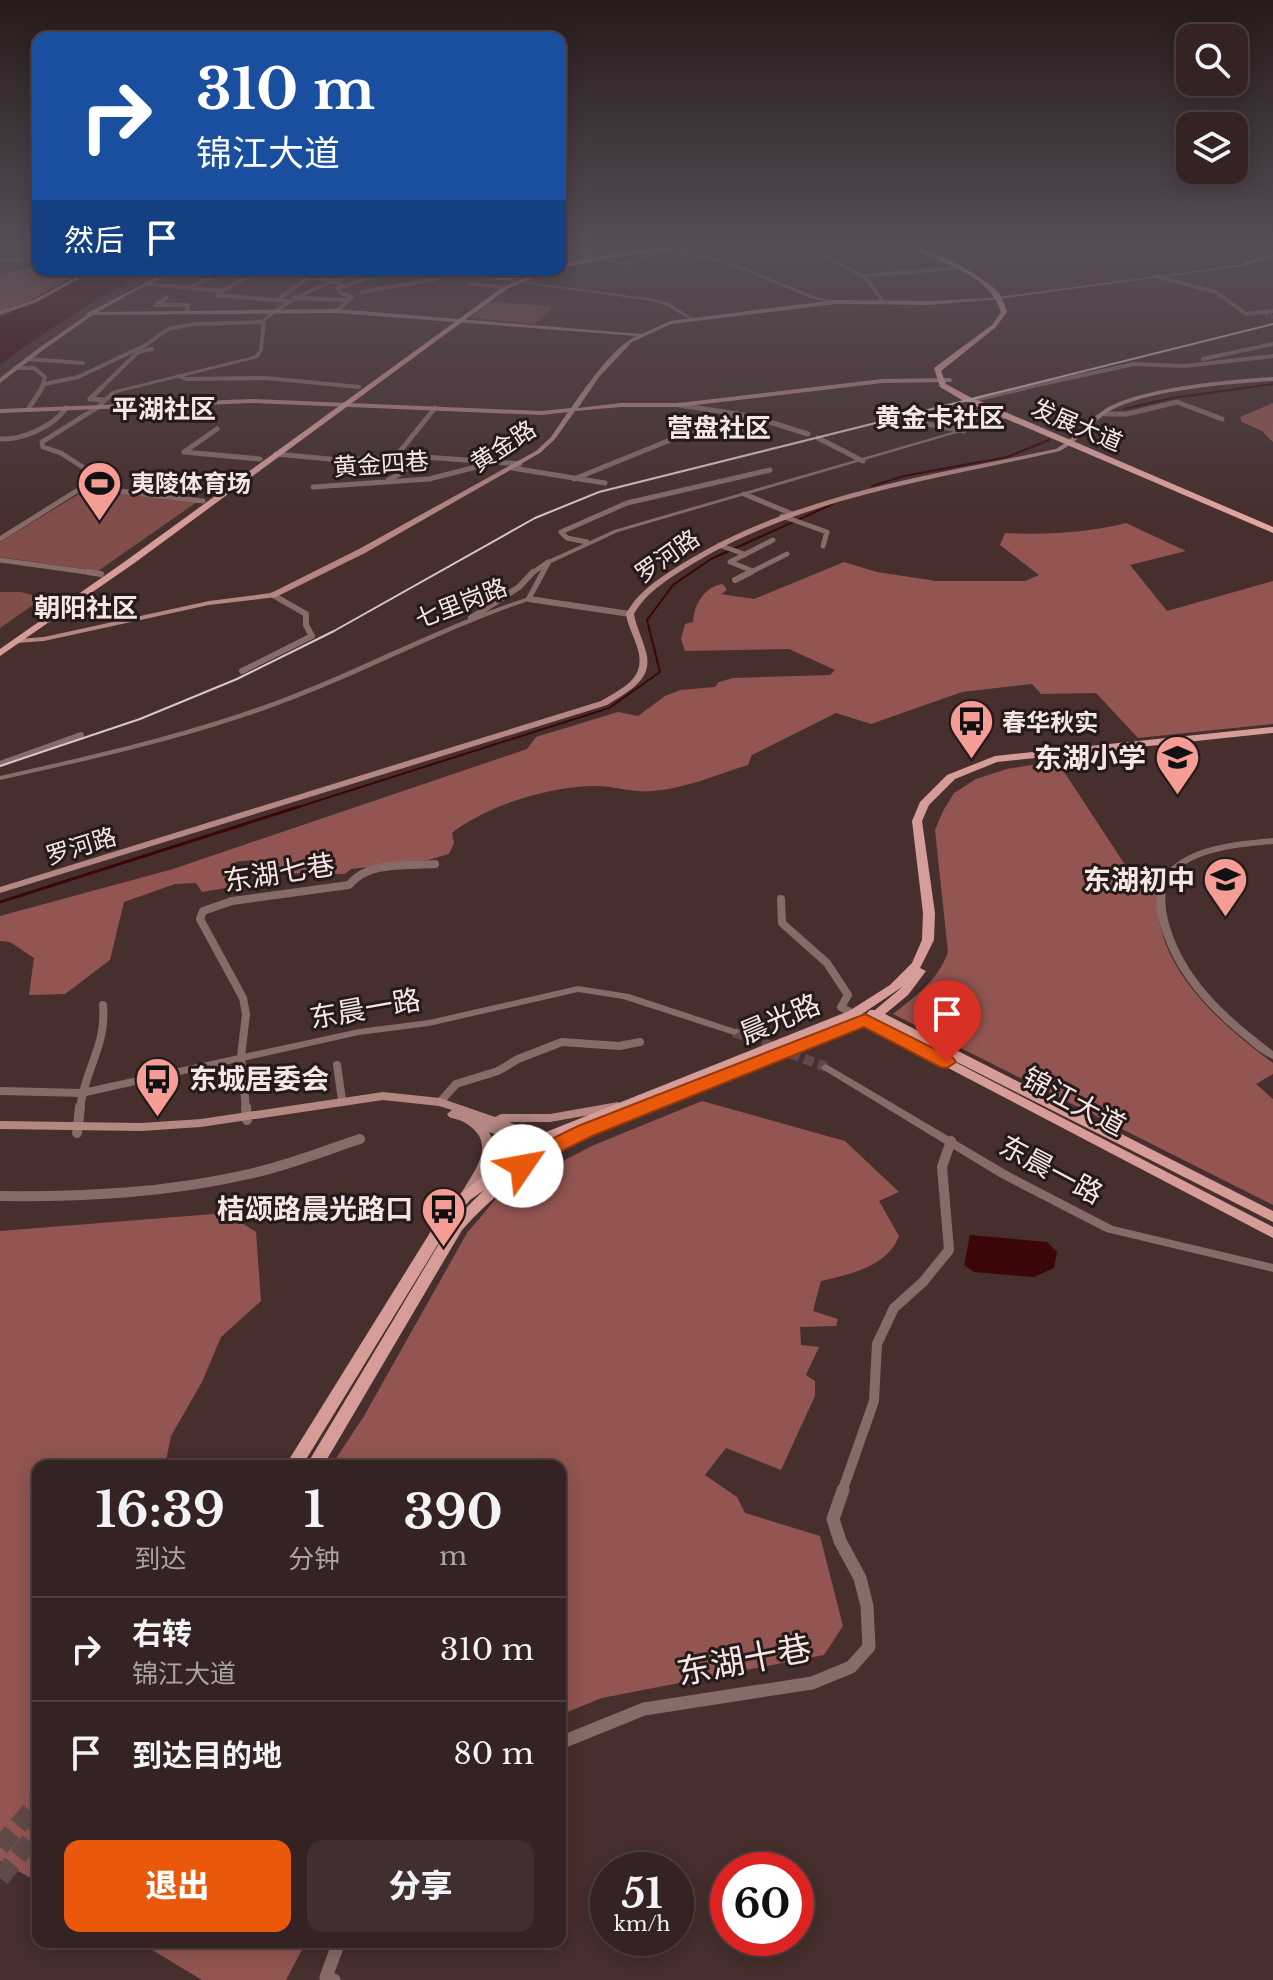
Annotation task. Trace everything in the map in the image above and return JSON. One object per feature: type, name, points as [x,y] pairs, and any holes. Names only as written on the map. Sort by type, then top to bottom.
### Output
[{"type":"highway","points":[[943,378],[982,338]]},
{"type":"highway","points":[[943,378],[946,370],[985,338]]},
{"type":"highway","name":"发展大道","points":[[943,378],[956,393],[1273,528]]},
{"type":"highway","name":"发展大道","points":[[943,378],[976,399],[1073,443]]},
{"type":"main road","points":[[0,380],[53,338]]},
{"type":"main road","points":[[0,380],[57,338]]},
{"type":"main road","points":[[0,650],[429,338]]},
{"type":"main road","points":[[0,650],[17,641],[276,454],[430,338]]},
{"type":"main road","name":"黄金路","points":[[17,641],[44,639],[209,603],[273,595],[516,466],[553,438],[597,376],[635,338]]},
{"type":"main road","points":[[542,413],[626,404],[678,404],[882,381],[943,378]]},
{"type":"main road","points":[[0,410],[251,401],[524,412],[621,405],[679,405],[882,381],[943,378]]},
{"type":"main road","name":"罗河路","points":[[0,892],[604,703],[631,686],[645,671],[647,661],[630,614],[644,594],[719,545],[786,515],[860,493],[1058,450],[1073,443],[1104,414],[1122,404],[1224,383],[1273,379]]},
{"type":"main road","points":[[882,381],[925,385],[956,393]]},
{"type":"main road","points":[[582,399],[626,404]]},
{"type":"main road","points":[[342,403],[542,413],[562,416],[565,422]]},
{"type":"main road","points":[[0,410],[101,404]]},
{"type":"main road","name":"晨光路","points":[[546,1143],[865,1014],[904,992],[924,966],[934,942],[935,914],[922,822],[940,792],[955,779],[998,762],[1271,733]]},
{"type":"main road","name":"晨光路","points":[[297,1460],[446,1219],[465,1197],[546,1143],[638,1102],[865,1014]]},
{"type":"main road","name":"锦江大道","points":[[865,1014],[1273,1217]]},
{"type":"main road","name":"锦江大道","points":[[865,1014],[1273,1233]]},
{"type":"main road","points":[[0,1127],[78,1130],[201,1127],[342,1100],[383,1096],[440,1102],[534,1150]]},
{"type":"main road","points":[[246,1118],[380,1102],[508,1119],[550,1118],[638,1102]]},
{"type":"main road","points":[[469,1115],[546,1143]]},
{"type":"main road","points":[[465,1197],[487,1162],[491,1146],[469,1115]]},
{"type":"main road","name":"晨光路","points":[[318,1460],[457,1226],[477,1202],[534,1150]]},
{"type":"street","points":[[29,408],[45,384],[72,380],[154,338]]},
{"type":"street","points":[[0,539],[86,487],[95,475],[61,453],[43,447],[42,442],[101,404],[114,392],[256,357],[261,350],[262,338]]},
{"type":"street","points":[[1203,359],[1273,344]]},
{"type":"street","points":[[141,347],[161,349]]},
{"type":"street","points":[[101,404],[90,399],[138,352],[152,349]]},
{"type":"street","points":[[1257,349],[1273,355]]},
{"type":"street","points":[[976,399],[1134,364],[1185,366],[1273,355]]},
{"type":"street","points":[[27,359],[83,363]]},
{"type":"street","points":[[15,368],[41,371],[45,384]]},
{"type":"street","points":[[179,376],[186,379],[266,378],[359,387]]},
{"type":"street","points":[[1104,414],[1118,415],[1177,402],[1222,419]]},
{"type":"street","points":[[679,405],[737,413],[808,434]]},
{"type":"street","points":[[0,439],[18,440],[61,415],[66,408]]},
{"type":"street","points":[[394,456],[435,408]]},
{"type":"street","points":[[574,479],[737,413]]},
{"type":"street","points":[[931,415],[911,421],[964,431]]},
{"type":"street","points":[[471,618],[519,587],[537,568],[587,542],[646,522],[1009,417]]},
{"type":"street","points":[[217,429],[184,452],[260,459]]},
{"type":"street","points":[[818,438],[863,461]]},
{"type":"street","points":[[276,454],[365,460],[394,456],[496,462],[605,483]]},
{"type":"street","points":[[382,482],[406,468],[403,461],[394,456]]},
{"type":"street","name":"黄金四巷","points":[[313,487],[444,478],[496,462]]},
{"type":"street","points":[[587,542],[567,538],[561,532],[627,503],[770,470]]},
{"type":"street","points":[[86,487],[203,501]]},
{"type":"street","points":[[744,494],[827,532],[823,546]]},
{"type":"street","points":[[753,571],[730,562],[773,540]]},
{"type":"street","points":[[719,545],[745,554]]},
{"type":"street","points":[[735,580],[787,554]]},
{"type":"street","points":[[0,560],[101,574]]},
{"type":"street","name":"七里岗路","points":[[0,778],[169,740],[271,706],[471,618],[529,599],[548,562]]},
{"type":"street","points":[[242,671],[312,636],[306,625],[306,614],[273,595]]},
{"type":"street","points":[[529,599],[630,614]]},
{"type":"street","points":[[0,764],[81,735]]},
{"type":"street","points":[[1273,841],[1231,846],[1185,862],[1163,884],[1160,905],[1167,935],[1184,969],[1207,1000],[1273,1056]]},
{"type":"street","name":"东湖七巷","points":[[246,1118],[241,1057],[246,1014],[243,998],[200,919],[203,911],[232,901],[349,885],[359,872],[370,869],[435,864]]},
{"type":"street","points":[[781,899],[782,923],[838,977],[848,995],[841,1007],[865,1014]]},
{"type":"street","name":"东晨一路","points":[[0,1091],[82,1093],[359,1032],[429,1023],[578,989],[625,996],[734,1032]]},
{"type":"street","points":[[78,1130],[82,1093],[106,1030],[103,1005]]},
{"type":"street","points":[[440,1102],[456,1084],[498,1071],[518,1059],[562,1042],[619,1046],[640,1042]]},
{"type":"street","points":[[337,1065],[342,1100]]},
{"type":"street","name":"东晨一路","points":[[826,1067],[1005,1175],[1110,1229],[1273,1268]]},
{"type":"street","points":[[0,1196],[80,1197],[181,1187],[251,1174],[360,1139]]},
{"type":"street","name":"东湖十巷","points":[[566,1741],[644,1709],[812,1683],[851,1667],[869,1647],[867,1606],[860,1578],[840,1541],[833,1519],[874,1401],[877,1344],[894,1308],[923,1282],[949,1250],[942,1167],[951,1141]]},
{"type":"street","points":[[334,1980],[326,1977],[337,1948]]},
{"type":"shaded area","points":[[0,338],[37,338],[0,364]]},
{"type":"shaded area","points":[[1273,403],[1273,442],[1262,431],[1242,422],[1240,417]]},
{"type":"shaded area","name":"夷陵体育场","points":[[87,489],[197,502],[98,571],[0,557],[0,542]]},
{"type":"shaded area","points":[[1126,523],[1186,551],[1130,565],[1167,611],[1273,581],[1273,724],[1138,738],[1096,693],[1041,694],[1032,684],[962,692],[871,724],[836,713],[752,755],[748,765],[690,784],[645,791],[599,786],[574,787],[518,800],[466,823],[452,833],[454,843],[449,854],[428,860],[351,869],[345,874],[261,873],[262,866],[255,865],[252,860],[235,862],[231,887],[202,892],[196,883],[175,884],[124,902],[110,960],[65,994],[29,995],[34,958],[10,942],[0,941],[0,916],[173,869],[527,749],[536,737],[618,712],[638,716],[665,696],[680,690],[715,687],[719,682],[733,678],[830,675],[835,670],[789,649],[685,651],[681,639],[685,624],[693,622],[702,597],[717,585],[723,584],[727,590],[721,594],[754,599],[844,562],[877,572],[936,581],[1025,581],[1039,575],[1000,545],[1005,533],[1066,532]]},
{"type":"shaded area","points":[[0,592],[21,592],[43,598],[0,628]]},
{"type":"shaded area","points":[[1057,761],[1135,880],[1159,879],[1158,908],[1163,935],[1189,985],[1229,1027],[1273,1063],[1273,1074],[1256,1084],[1273,1099],[1273,1205],[893,1014],[932,979],[948,952],[935,830],[954,793],[976,779],[1007,769]]},
{"type":"shaded area","points":[[702,1101],[845,1141],[899,1192],[879,1201],[899,1236],[893,1247],[877,1262],[821,1281],[813,1311],[838,1319],[836,1326],[800,1327],[801,1345],[819,1347],[806,1375],[815,1381],[815,1396],[781,1470],[726,1448],[705,1475],[737,1497],[745,1513],[820,1536],[843,1626],[824,1655],[602,1698],[566,1713],[566,1460],[335,1460],[364,1416],[467,1233],[501,1193],[594,1145]]},
{"type":"shaded area","points":[[226,1213],[256,1232],[261,1301],[221,1337],[202,1382],[171,1436],[166,1460],[32,1460],[32,1879],[0,1861],[0,1231]]},
{"type":"shaded area","points":[[970,1235],[1047,1242],[1057,1252],[1054,1268],[1034,1277],[974,1272],[964,1265]]},
{"type":"shaded area","points":[[149,1948],[303,1948],[286,1980],[202,1980]]},
{"type":"waterway","points":[[1124,409],[1172,398],[1273,384]]},
{"type":"waterway","points":[[1075,432],[1083,428]]},
{"type":"waterway","points":[[872,486],[904,476],[1007,457],[1049,440]]},
{"type":"waterway","points":[[292,809],[609,708],[660,672],[647,620],[673,585],[711,559],[833,504]]},
{"type":"waterway","points":[[0,902],[298,807]]},
{"type":"tunnel","points":[[734,1032],[826,1067]]},
{"type":"tunnel","points":[[0,1847],[32,1809]]},
{"type":"tunnel","points":[[0,1878],[32,1839]]},
{"type":"railway","points":[[0,766],[140,719],[237,679],[334,631],[535,518],[599,492],[1215,338]]},
{"type":"place","name":"夷陵体育场","points":[[100,522]]},
{"type":"place","name":"春华秋实","points":[[971,761]]},
{"type":"place","name":"东湖小学","points":[[1177,797]]},
{"type":"place","name":"东湖初中","points":[[1226,919]]},
{"type":"place","name":"东城居委会","points":[[158,1118]]},
{"type":"place","name":"桔颂路晨光路口","points":[[444,1248]]},
{"type":"district","name":"平湖社区","points":[[164,409]]},
{"type":"district","name":"黄金卡社区","points":[[940,418]]},
{"type":"district","name":"营盘社区","points":[[719,428]]},
{"type":"district","name":"朝阳社区","points":[[86,608]]},
{"type":"route","points":[[522,1166],[538,1154],[585,1131],[865,1020],[947,1062]]}]
